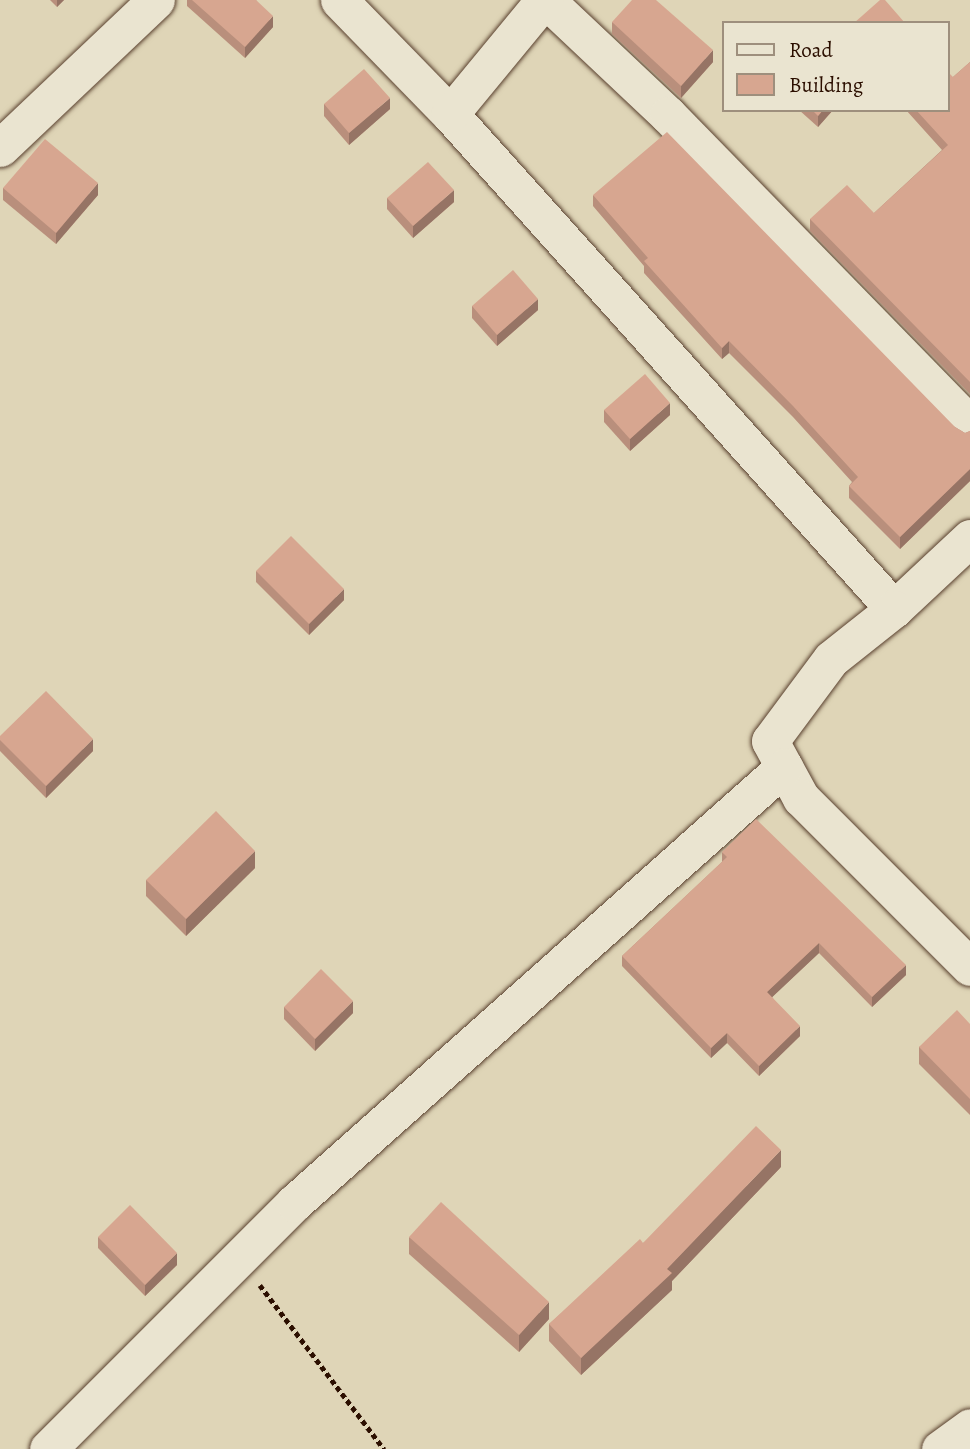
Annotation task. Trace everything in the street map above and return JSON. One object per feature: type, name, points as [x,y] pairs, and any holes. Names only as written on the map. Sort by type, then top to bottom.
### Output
[{"type":"street","points":[[0,148],[156,0]]},
{"type":"street","points":[[339,0],[450,114],[894,610]]},
{"type":"street","points":[[450,114],[545,0],[668,115],[970,424]]},
{"type":"street","points":[[970,538],[894,610],[831,659],[770,741],[801,798],[970,967]]},
{"type":"street","points":[[48,1449],[305,1194],[784,767]]},
{"type":"street","points":[[940,1449],[970,1427]]},
{"type":"path","points":[[240,1258],[384,1449]]},
{"type":"building","points":[[192,0],[256,0],[273,16],[245,47]]},
{"type":"building","points":[[632,0],[656,0],[713,50],[681,86],[612,22]]},
{"type":"building","points":[[880,0],[885,0],[903,21],[856,21]]},
{"type":"building","points":[[970,62],[970,382],[810,219],[847,185],[874,213],[948,145],[918,112],[949,112],[949,73],[953,77]]},
{"type":"building","points":[[364,69],[390,98],[349,133],[324,104]]},
{"type":"building","points":[[667,132],[955,427],[965,433],[970,431],[970,469],[900,537],[849,486],[858,477],[729,341],[722,348],[644,261],[648,258],[593,195]]},
{"type":"building","points":[[45,139],[98,183],[56,233],[3,188]]},
{"type":"building","points":[[428,162],[454,190],[413,226],[387,198]]},
{"type":"building","points":[[513,270],[538,299],[497,335],[472,306]]},
{"type":"building","points":[[645,374],[670,403],[630,439],[604,410]]},
{"type":"building","points":[[291,536],[344,589],[309,624],[256,571]]},
{"type":"building","points":[[46,691],[93,739],[46,786],[0,740],[0,736]]},
{"type":"building","points":[[216,811],[255,851],[186,919],[146,880]]},
{"type":"building","points":[[756,819],[906,965],[872,997],[819,943],[767,992],[800,1026],[759,1066],[727,1033],[711,1048],[622,956],[727,857],[722,852]]},
{"type":"building","points":[[321,969],[353,1001],[315,1039],[284,1007]]},
{"type":"building","points":[[957,1010],[970,1024],[970,1099],[919,1047]]},
{"type":"building","points":[[756,1126],[781,1150],[667,1269],[672,1273],[581,1358],[549,1324],[640,1239],[643,1243]]},
{"type":"building","points":[[441,1202],[549,1302],[519,1335],[409,1237]]},
{"type":"building","points":[[130,1205],[177,1253],[145,1285],[98,1237]]}]
